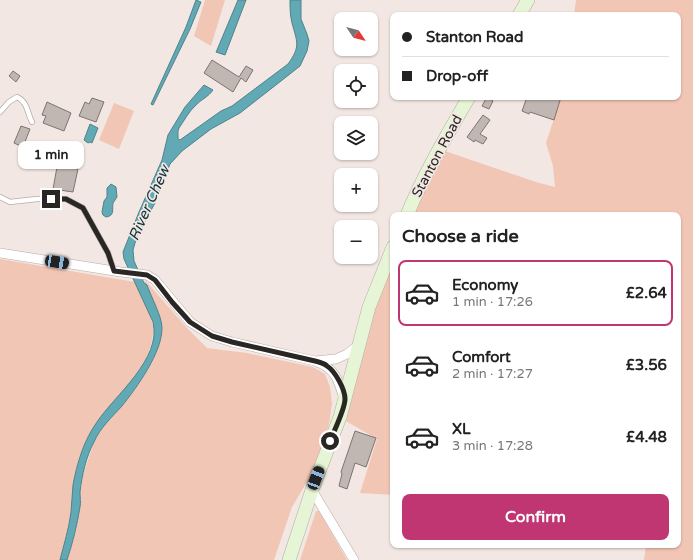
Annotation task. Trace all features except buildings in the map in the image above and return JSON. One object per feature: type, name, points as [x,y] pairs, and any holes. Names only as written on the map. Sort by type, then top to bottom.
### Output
[{"type":"main road","points":[[521,12],[528,0]]},
{"type":"main road","name":"Stanton Road","points":[[408,212],[417,191],[467,100]]},
{"type":"main road","points":[[289,560],[312,490],[340,417],[369,307],[390,254]]},
{"type":"street","points":[[0,253],[147,275],[155,280],[190,322],[212,336],[327,365],[340,384],[345,399]]},
{"type":"street","points":[[315,361],[336,359],[348,354],[358,346]]},
{"type":"street","points":[[312,490],[354,560]]},
{"type":"lane","points":[[0,112],[9,102],[17,97],[22,99],[26,104],[32,122]]},
{"type":"lane","points":[[0,197],[10,202],[37,199],[66,199],[83,208],[118,271]]},
{"type":"shaded area","points":[[205,0],[225,0],[211,46],[194,36]]},
{"type":"shaded area","points":[[576,0],[693,0],[693,560],[644,560],[646,548],[681,548],[681,212],[414,212],[445,151],[555,187],[553,166],[546,143],[560,100],[681,100],[681,12],[574,12]]},
{"type":"shaded area","points":[[114,103],[134,111],[119,149],[99,140]]},
{"type":"shaded area","points":[[0,259],[135,282],[148,310],[154,328],[151,345],[145,362],[97,422],[88,437],[79,458],[75,476],[71,513],[60,560],[0,560]]},
{"type":"shaded area","points":[[390,266],[390,495],[360,493],[377,439],[344,420],[366,335]]},
{"type":"shaded area","points":[[145,280],[187,328],[207,348],[247,353],[313,367],[325,374],[330,387],[332,404],[329,424],[317,465],[292,507],[274,560],[67,560],[75,533],[81,500],[80,493],[83,475],[94,442],[103,427],[123,405],[152,363],[161,336],[162,327],[144,283]]},
{"type":"shaded area","points":[[316,511],[319,511],[347,560],[300,560]]},
{"type":"water","points":[[196,0],[201,2],[190,29],[153,105],[151,104],[186,27]]},
{"type":"water","points":[[238,0],[246,0],[225,55],[216,52]]},
{"type":"water","name":"River Chew","points":[[290,0],[301,0],[301,19],[309,41],[307,51],[300,66],[240,113],[211,129],[182,151],[170,164],[155,203],[137,236],[133,250],[134,261],[144,283],[147,285],[162,323],[161,338],[153,359],[141,380],[122,406],[103,427],[91,448],[83,473],[80,492],[80,507],[71,547],[67,560],[60,560],[68,530],[73,485],[79,460],[85,444],[92,429],[105,411],[135,376],[151,349],[154,336],[153,322],[124,259],[123,252],[162,160],[168,135],[185,107],[204,85],[213,90],[193,107],[179,128],[178,139],[180,140],[221,111],[232,106],[288,64],[295,53],[297,44],[291,17]]},
{"type":"water","points":[[90,124],[98,128],[92,143],[88,143],[84,140]]},
{"type":"water","points":[[111,184],[116,187],[117,197],[113,203],[112,214],[106,217],[102,212],[104,201],[107,197],[107,188]]},
{"type":"route","points":[[51,199],[66,199],[83,208],[108,253],[114,271],[147,275],[155,280],[190,322],[202,330],[212,336],[232,342],[327,365],[340,384],[345,399],[340,417],[330,441]]}]
